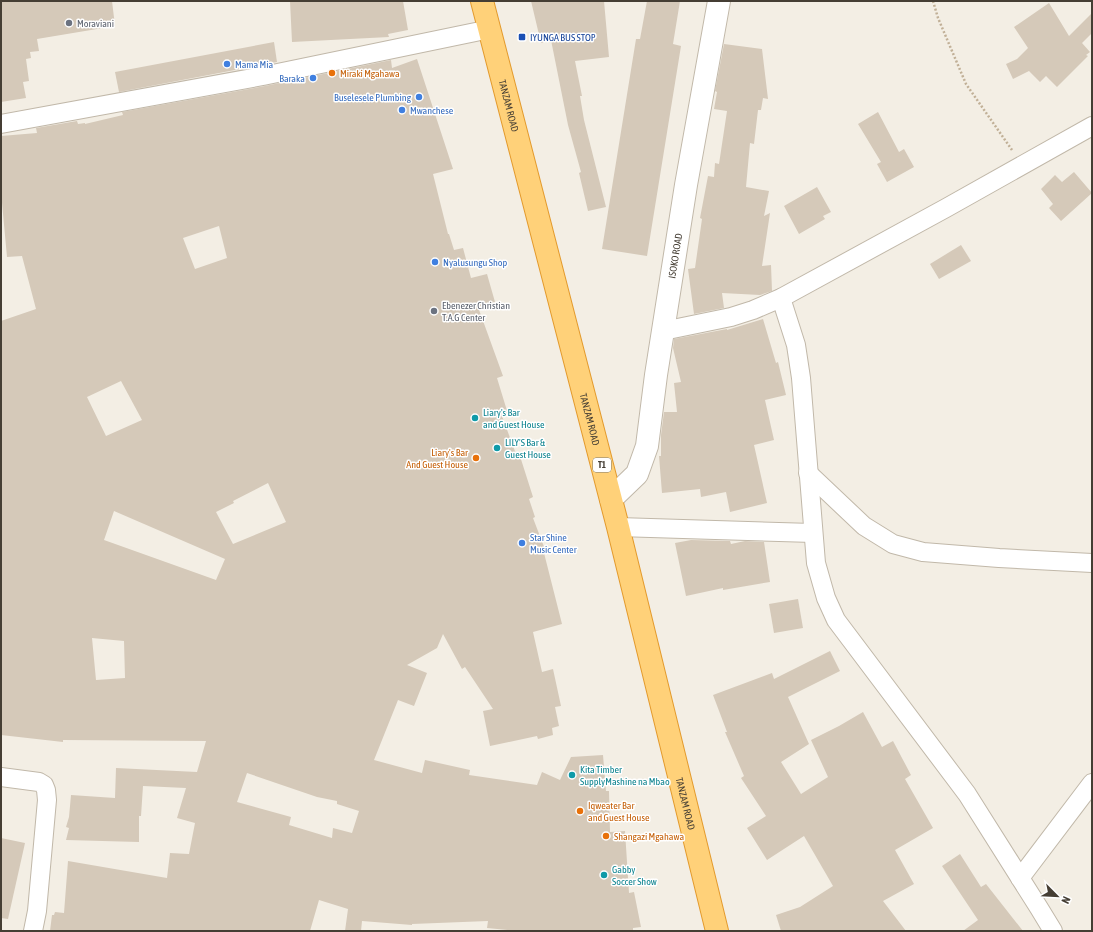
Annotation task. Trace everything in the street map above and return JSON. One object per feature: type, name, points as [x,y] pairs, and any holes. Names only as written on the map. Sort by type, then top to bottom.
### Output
[{"type":"highway","name":"TANZAM ROAD","points":[[482,1],[611,499],[717,931]]},
{"type":"street","name":"ISOKO ROAD","points":[[611,499],[637,474],[647,446],[656,375],[686,185],[719,1]]},
{"type":"street","points":[[1,124],[263,76],[490,29]]},
{"type":"street","points":[[663,331],[731,317],[753,310],[781,298],[1092,126]]},
{"type":"street","points":[[781,298],[796,345],[800,372],[816,563],[826,598],[836,620],[967,794],[1040,908],[1053,931]]},
{"type":"street","points":[[808,473],[864,526],[893,544],[923,552],[1092,563]]},
{"type":"street","points":[[618,527],[813,532]]},
{"type":"street","points":[[1,777],[39,782],[44,785],[46,790],[47,800],[44,838],[34,931]]},
{"type":"street","points":[[1020,878],[1092,783]]},
{"type":"path","points":[[934,1],[938,18],[966,84],[1022,166]]},
{"type":"building","points":[[1,1],[112,1],[115,26],[37,39],[39,51],[30,52],[31,58],[26,59],[29,81],[23,82],[26,98],[1,102]]},
{"type":"building","points":[[290,1],[403,1],[408,30],[388,34],[389,37],[292,42]]},
{"type":"building","points":[[531,1],[604,1],[609,57],[575,61],[582,96],[580,96],[584,120],[606,207],[588,211],[579,173],[581,172],[568,125],[551,40],[541,43]]},
{"type":"building","points":[[647,1],[680,1],[673,44],[681,46],[647,256],[602,249],[636,39],[640,39]]},
{"type":"building","points":[[1049,3],[1069,36],[1092,13],[1092,33],[1082,43],[1090,52],[1086,55],[1088,56],[1057,87],[1046,76],[1040,82],[1029,71],[1013,79],[1006,64],[1017,59],[1028,48],[1014,27]]},
{"type":"building","points":[[274,42],[277,62],[119,92],[115,72]]},
{"type":"building","points":[[724,44],[762,49],[768,99],[763,98],[761,110],[758,110],[754,144],[750,143],[746,187],[769,191],[764,216],[770,213],[762,266],[771,265],[772,291],[760,295],[722,293],[724,308],[694,314],[688,269],[695,268],[702,219],[700,218],[708,176],[714,177],[715,163],[719,164],[727,111],[714,109],[717,92],[715,91]]},
{"type":"building","points":[[417,59],[453,169],[433,174],[448,234],[454,250],[463,248],[471,278],[487,274],[495,302],[478,307],[503,376],[497,378],[508,414],[502,416],[516,454],[519,453],[533,497],[529,499],[535,517],[533,518],[546,552],[544,553],[562,624],[533,632],[542,672],[553,669],[561,706],[555,707],[559,726],[552,728],[553,735],[538,739],[537,736],[490,746],[483,711],[493,709],[465,667],[462,669],[443,634],[437,648],[407,665],[427,673],[414,706],[398,700],[374,760],[422,773],[425,760],[470,770],[469,775],[537,785],[542,772],[560,780],[571,757],[603,755],[606,791],[609,791],[610,832],[625,831],[629,893],[634,892],[641,927],[633,928],[633,931],[519,931],[487,928],[488,921],[412,925],[362,921],[361,931],[345,931],[348,909],[319,900],[310,931],[50,931],[52,915],[54,915],[55,912],[64,913],[68,861],[167,878],[170,853],[189,854],[195,823],[177,818],[186,788],[143,786],[141,816],[139,816],[139,842],[66,840],[69,828],[66,827],[69,817],[71,795],[115,798],[116,768],[197,772],[206,741],[63,740],[63,742],[1,735],[1,321],[36,309],[22,256],[7,257],[1,192],[1,136],[37,133],[36,128],[77,121],[78,124],[85,124],[123,115],[122,112],[265,86],[391,60],[392,68]],"holes":[[[219,226],[227,258],[195,269],[183,238]],[[121,381],[142,420],[106,436],[87,397]],[[268,483],[286,522],[233,544],[216,512],[234,503],[233,501]],[[114,511],[225,559],[216,580],[104,540]],[[92,638],[124,641],[125,678],[96,680]],[[247,773],[317,797],[337,801],[337,804],[359,811],[352,833],[333,828],[332,838],[289,825],[291,817],[237,802]]]},
{"type":"building","points":[[878,112],[899,152],[904,149],[914,167],[887,182],[877,164],[881,162],[858,124]]},
{"type":"building","points":[[1074,172],[1092,193],[1061,221],[1049,208],[1053,204],[1041,189],[1055,175],[1062,182]]},
{"type":"building","points":[[817,187],[831,212],[823,216],[825,219],[799,234],[784,206]]},
{"type":"building","points":[[961,245],[971,261],[939,279],[930,264]]},
{"type":"building","points":[[763,319],[776,363],[778,362],[786,395],[765,400],[774,440],[754,445],[767,503],[730,512],[726,492],[701,497],[700,489],[662,493],[659,456],[661,456],[661,435],[664,412],[677,412],[674,383],[681,382],[673,348],[674,339],[727,330]]},
{"type":"building","points":[[691,540],[730,541],[731,544],[745,541],[764,542],[770,582],[723,590],[723,588],[686,596],[675,543]]},
{"type":"building","points":[[798,599],[803,628],[774,633],[769,604]]},
{"type":"building","points":[[830,651],[840,671],[788,697],[809,744],[781,762],[801,794],[828,777],[811,740],[863,712],[882,747],[893,741],[911,775],[905,779],[933,828],[895,850],[914,884],[883,901],[906,931],[781,931],[776,915],[800,907],[833,886],[804,836],[767,860],[747,828],[766,816],[741,778],[744,776],[725,732],[727,732],[713,695],[772,673],[774,679]]},
{"type":"building","points":[[1,838],[25,843],[8,919],[1,918]]},
{"type":"building","points":[[960,854],[981,887],[986,884],[1023,931],[963,931],[978,920],[942,866]]},
{"type":"place","name":"Moraviani","points":[[69,23]]},
{"type":"place","name":"IYUNGA BUS STOP","points":[[522,37]]},
{"type":"place","name":"Mama Mia","points":[[227,64]]},
{"type":"place","name":"Miraki Mgahawa","points":[[332,73]]},
{"type":"place","name":"Baraka","points":[[313,78]]},
{"type":"place","name":"Buselesele Plumbing","points":[[419,97]]},
{"type":"place","name":"Mwanchese","points":[[402,110]]},
{"type":"place","name":"Nyalusungu Shop","points":[[435,262]]},
{"type":"place","name":"Ebenezer Christian T.A.G Center","points":[[434,311]]},
{"type":"place","name":"Liary's Bar and Guest House","points":[[475,418]]},
{"type":"place","name":"LILY'S Bar & Guest House","points":[[497,448]]},
{"type":"place","name":"Liary's Bar And Guest House","points":[[476,458]]},
{"type":"place","name":"Star Shine Music Center","points":[[522,543]]},
{"type":"place","name":"Kita Timber SupplyMashine na Mbao","points":[[572,775]]},
{"type":"place","name":"Iqweater Bar and Guest House","points":[[580,811]]},
{"type":"place","name":"Shangazi Mgahawa","points":[[606,836]]},
{"type":"place","name":"Gabby Soccer Show","points":[[604,875]]}]
